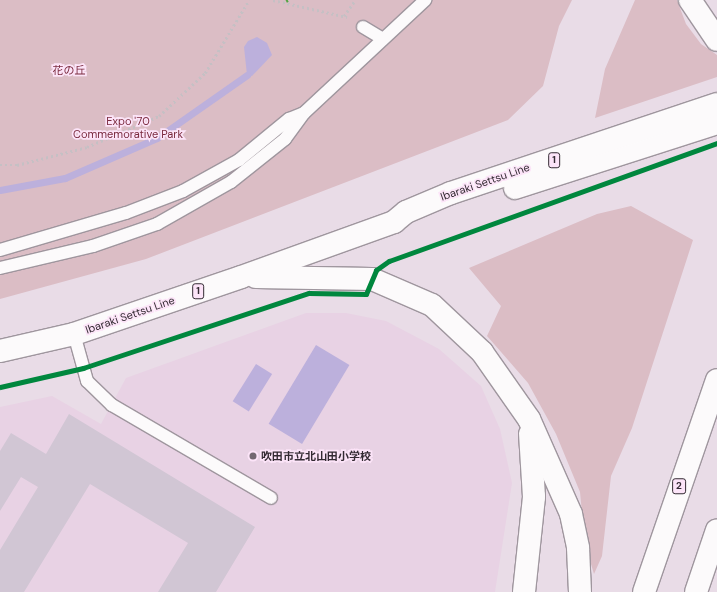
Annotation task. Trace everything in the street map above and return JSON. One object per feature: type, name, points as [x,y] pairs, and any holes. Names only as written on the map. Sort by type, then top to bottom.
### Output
[{"type":"main road","points":[[690,0],[717,40]]},
{"type":"main road","name":"Ibaraki Settsu Line","points":[[394,222],[406,212],[451,193],[717,104]]},
{"type":"main road","name":"Ibaraki Settsu Line","points":[[0,351],[74,334],[394,222],[412,222],[717,123]]},
{"type":"main road","points":[[240,277],[372,279],[432,305],[482,352],[529,419],[571,514],[578,548],[580,592]]},
{"type":"main road","name":"2","points":[[644,592],[717,380]]},
{"type":"main road","points":[[524,592],[534,497],[529,419]]},
{"type":"main road","points":[[696,592],[717,530]]},
{"type":"lane","points":[[0,268],[93,246],[157,224],[231,182],[285,139],[304,113],[425,0]]},
{"type":"lane","points":[[363,27],[383,39]]},
{"type":"lane","points":[[0,250],[126,213],[183,191],[239,160],[289,119],[304,113]]},
{"type":"lane","points":[[74,334],[87,381],[112,405],[271,498]]},
{"type":"path","points":[[0,165],[17,165],[87,147],[159,116],[205,73],[249,0]]},
{"type":"path","points":[[273,0],[344,16],[363,27]]},
{"type":"path","points":[[344,16],[355,0]]},
{"type":"shaded area","points":[[257,37],[267,43],[272,55],[252,76],[247,75],[244,47],[248,41]]},
{"type":"shaded area","name":"吹田市立北山田小学校","points":[[306,313],[346,313],[386,321],[439,349],[481,386],[500,429],[512,483],[495,592],[0,592],[0,407],[52,396],[101,424],[126,378]]},
{"type":"shaded area","points":[[316,345],[349,365],[302,444],[269,424]]},
{"type":"shaded area","points":[[256,364],[272,374],[249,411],[233,401]]},
{"type":"green space","name":"Expo '70 Commemorative Park","points":[[0,0],[572,0],[559,26],[543,86],[508,120],[146,259],[0,299]]},
{"type":"green space","points":[[635,0],[677,0],[686,24],[701,44],[717,55],[717,77],[595,118],[605,69]]},
{"type":"green space","points":[[631,206],[693,240],[632,428],[611,476],[602,556],[594,574],[585,544],[580,492],[556,434],[528,383],[487,336],[501,306],[469,268],[597,214]]},
{"type":"building","points":[[69,414],[255,527],[216,592],[158,592],[188,543],[90,484],[24,592],[0,592],[0,550],[38,487],[21,477],[0,511],[0,451],[11,433],[46,454]]},
{"type":"waterway","points":[[0,190],[65,178],[157,138],[247,75]]},
{"type":"cycle path","points":[[0,387],[83,368],[309,293],[366,294],[376,270],[389,261],[717,143]]},
{"type":"place","name":"吹田市立北山田小学校","points":[[253,456]]},
{"type":"park label","name":"花の丘","points":[[69,70]]}]
